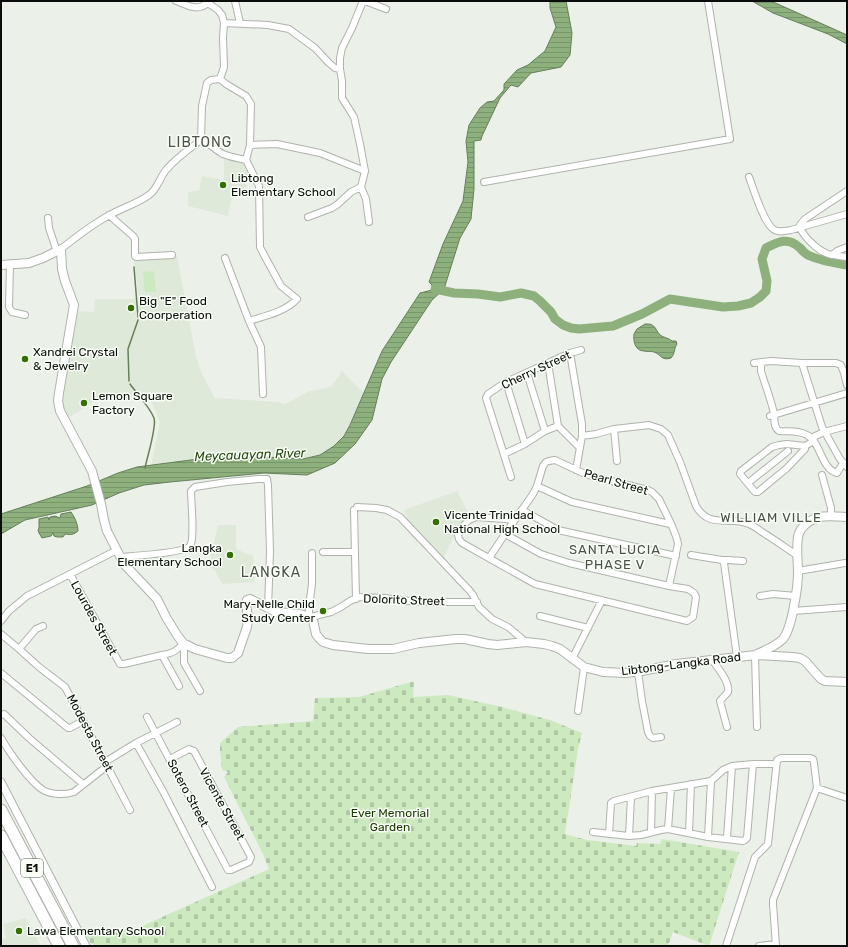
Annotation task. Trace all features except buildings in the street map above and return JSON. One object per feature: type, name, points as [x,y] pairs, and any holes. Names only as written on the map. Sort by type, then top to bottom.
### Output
[{"type":"highway","name":"E1","points":[[1,810],[73,946]]},
{"type":"highway","name":"E1","points":[[1,836],[59,946]]},
{"type":"main road","points":[[1,265],[29,263],[59,250],[65,281],[74,305],[59,393],[58,404],[60,411],[90,466],[95,480],[107,531],[124,564],[156,598],[177,635],[184,643],[195,649],[232,658],[238,653],[247,627],[247,600],[252,600],[276,612],[310,616]]},
{"type":"main road","points":[[755,655],[770,648],[783,639],[787,633],[796,596],[798,535],[803,527],[811,520],[820,516],[847,517]]},
{"type":"main road","name":"Libtong-Langka Road","points":[[310,616],[313,620],[316,634],[323,642],[333,645],[368,649],[393,649],[419,643],[456,638],[497,645],[526,642],[544,644],[560,649],[584,667],[603,672],[638,672],[676,664],[755,655]]},
{"type":"main road","points":[[755,655],[800,658],[805,661],[821,679],[825,681],[847,682]]},
{"type":"street","points":[[176,1],[192,8],[204,6],[206,2],[218,10],[222,15],[224,23],[224,67],[220,79]]},
{"type":"street","points":[[235,1],[240,23]]},
{"type":"street","points":[[370,222],[366,199],[361,187],[365,171],[354,117],[342,98],[340,58],[342,48],[364,1],[386,9]]},
{"type":"street","points":[[484,182],[730,139],[708,1]]},
{"type":"street","points":[[224,23],[268,25],[289,29],[315,48],[335,68],[340,69]]},
{"type":"street","points":[[201,140],[202,106],[207,84],[211,80],[220,79],[246,96],[251,104],[250,145],[246,160],[259,186],[260,247],[281,286],[297,299],[283,309],[249,321]]},
{"type":"street","points":[[201,140],[223,154],[246,160]]},
{"type":"street","points":[[48,218],[49,228],[59,250],[109,215],[151,194],[169,166],[201,140]]},
{"type":"street","points":[[250,145],[277,144],[320,153],[365,171]]},
{"type":"street","points":[[749,177],[763,214],[773,229],[777,231],[800,228],[847,214]]},
{"type":"street","points":[[308,217],[332,208],[351,192],[361,187]]},
{"type":"street","points":[[800,228],[800,225],[805,219],[847,191]]},
{"type":"street","points":[[109,215],[135,239],[136,257],[172,255]]},
{"type":"street","points":[[800,228],[816,247],[832,255],[847,257]]},
{"type":"street","points":[[832,255],[837,251],[847,248]]},
{"type":"street","points":[[225,258],[249,321],[261,347],[263,394]]},
{"type":"street","points":[[10,264],[9,307],[12,312],[25,315]]},
{"type":"street","name":"Cherry Street","points":[[504,454],[486,398],[488,394],[506,382],[570,353],[581,350]]},
{"type":"street","points":[[570,353],[582,424],[582,436],[576,470]]},
{"type":"street","points":[[754,363],[770,361],[802,364],[838,364],[844,373],[847,385]]},
{"type":"street","points":[[762,362],[761,371],[777,430],[808,435],[829,468],[834,472],[837,473],[847,457]]},
{"type":"street","points":[[548,363],[558,426],[580,447]]},
{"type":"street","points":[[802,364],[822,428],[843,463]]},
{"type":"street","points":[[527,373],[545,432]]},
{"type":"street","points":[[506,382],[526,444]]},
{"type":"street","points":[[772,415],[847,393]]},
{"type":"street","points":[[582,436],[614,429],[649,425],[661,429],[668,435],[700,513],[705,517],[720,521],[734,521],[749,524],[798,556]]},
{"type":"street","points":[[511,477],[504,454],[526,444],[558,426]]},
{"type":"street","points":[[805,446],[788,448],[779,445],[772,447],[741,471],[740,474],[755,492],[758,492],[795,461],[805,449],[805,446],[812,440],[824,432],[847,426]]},
{"type":"street","points":[[614,429],[617,461]]},
{"type":"street","points":[[788,448],[795,461]]},
{"type":"street","points":[[748,483],[788,448]]},
{"type":"street","name":"Pearl Street","points":[[489,558],[533,494],[543,466],[546,462],[555,460],[585,474],[652,492],[659,499],[678,544],[669,586]]},
{"type":"street","points":[[822,475],[831,508],[831,516]]},
{"type":"street","points":[[1,621],[9,611],[27,596],[70,574],[119,553],[161,553],[187,549],[192,541],[193,530],[191,491],[195,487],[258,478],[267,478],[268,485],[270,551],[268,609]]},
{"type":"street","points":[[537,486],[572,502],[670,524]]},
{"type":"street","points":[[356,598],[355,509],[376,508],[387,510],[400,517],[469,590],[479,607],[492,619],[508,627],[526,642]]},
{"type":"street","points":[[522,510],[558,530],[676,556]]},
{"type":"street","points":[[505,534],[541,554],[569,563],[688,589],[694,593],[696,597],[693,617],[687,621],[535,584],[459,539],[458,535],[462,527],[469,520],[476,517],[514,521]]},
{"type":"street","points":[[323,552],[355,552]]},
{"type":"street","points":[[310,616],[309,607],[312,584],[312,553]]},
{"type":"street","points":[[691,555],[722,560],[743,561]]},
{"type":"street","points":[[722,560],[724,563],[737,657]]},
{"type":"street","points":[[798,571],[844,563]]},
{"type":"street","name":"Lourdes Street","points":[[70,574],[120,664],[168,654],[178,650],[184,643]]},
{"type":"street","points":[[760,596],[773,594],[796,596]]},
{"type":"street","name":"Dolorito Street","points":[[310,616],[331,612],[359,597],[409,601],[476,602]]},
{"type":"street","points":[[572,659],[602,600]]},
{"type":"street","points":[[793,611],[847,607]]},
{"type":"street","points":[[540,616],[588,628]]},
{"type":"street","points":[[19,649],[36,629],[42,626]]},
{"type":"street","name":"Modesta Street","points":[[1,634],[65,687],[130,810]]},
{"type":"street","points":[[184,643],[184,663],[200,692]]},
{"type":"street","points":[[162,655],[179,686]]},
{"type":"street","points":[[755,655],[757,727]]},
{"type":"street","points":[[712,660],[728,686],[728,692],[720,701],[727,726]]},
{"type":"street","points":[[578,711],[584,667]]},
{"type":"street","points":[[638,672],[648,732],[653,738],[661,737]]},
{"type":"street","points":[[1,673],[68,728],[83,721]]},
{"type":"street","points":[[3,715],[83,784]]},
{"type":"street","name":"Sotero Street","points":[[147,716],[230,870]]},
{"type":"street","points":[[1,738],[8,751],[27,774],[43,790],[53,793],[68,794],[74,792],[106,764],[136,743],[177,722]]},
{"type":"street","points":[[136,743],[164,793],[212,887]]},
{"type":"street","name":"Vicente Street","points":[[170,759],[189,749],[194,751],[251,857],[249,862],[230,870]]},
{"type":"street","points":[[726,946],[755,857],[768,844],[777,760],[781,758],[810,758],[813,759],[814,762],[817,788],[773,900],[772,904],[776,945],[760,946]]},
{"type":"street","points":[[593,832],[629,836],[668,829],[708,837],[743,841],[747,838],[753,764]]},
{"type":"street","points":[[609,834],[611,803],[614,801],[652,791],[711,781],[723,770],[732,766],[776,764]]},
{"type":"street","points":[[727,838],[732,766]]},
{"type":"street","points":[[708,837],[711,781]]},
{"type":"street","points":[[1,782],[86,946]]},
{"type":"street","points":[[689,833],[692,784]]},
{"type":"street","points":[[668,829],[671,788]]},
{"type":"street","points":[[817,788],[847,798]]},
{"type":"street","points":[[651,832],[652,791]]},
{"type":"street","points":[[629,836],[631,797]]},
{"type":"shaded area","points":[[550,1],[566,1],[572,33],[570,55],[561,67],[531,73],[518,87],[511,85],[500,98],[481,140],[474,141],[474,189],[471,219],[460,238],[444,289],[432,300],[391,362],[382,379],[372,420],[355,444],[335,463],[307,475],[264,473],[144,485],[119,493],[92,505],[25,520],[1,534],[1,514],[87,486],[137,467],[229,455],[303,459],[320,455],[334,446],[344,436],[350,425],[382,351],[420,293],[432,290],[432,285],[429,282],[443,244],[463,201],[468,162],[466,141],[469,125],[480,108],[487,102],[494,101],[504,90],[504,84],[517,70],[528,65],[545,51],[556,27],[550,8]]},
{"type":"shaded area","points":[[752,1],[771,1],[847,35],[847,44],[828,34],[773,13]]},
{"type":"shaded area","name":"Libtong Elementary School","points":[[224,156],[243,161],[248,171],[246,190],[233,191],[228,216],[188,206],[188,192],[199,190],[202,176],[224,180]]},
{"type":"shaded area","points":[[177,256],[196,356],[202,374],[215,398],[278,402],[285,404],[310,391],[331,387],[342,371],[364,393],[344,436],[334,446],[320,455],[303,459],[229,455],[151,465],[160,422],[152,403],[145,395],[98,399],[68,418],[61,405],[76,311],[94,312],[95,299],[139,299],[134,259]]},
{"type":"shaded area","points":[[645,324],[655,327],[660,335],[672,341],[676,341],[677,344],[671,358],[665,359],[657,353],[641,351],[638,349],[634,342],[634,334],[637,329]]},
{"type":"shaded area","name":"Vicente Trinidad National High School","points":[[457,491],[470,516],[458,528],[443,559],[413,538],[404,510]]},
{"type":"shaded area","points":[[71,512],[76,521],[78,531],[69,535],[65,534],[63,537],[54,536],[53,533],[51,536],[42,538],[38,530],[39,519],[48,517],[49,520],[50,517],[55,516],[60,518],[61,514]]},
{"type":"shaded area","name":"Langka Elementary School","points":[[218,525],[236,525],[236,548],[246,554],[253,555],[254,582],[222,584],[215,571],[209,565]]},
{"type":"shaded area","name":"Lawa Elementary School","points":[[26,918],[41,946],[1,946],[1,938],[6,940],[4,924]]},
{"type":"green space","points":[[154,271],[156,292],[145,292],[143,272]]},
{"type":"green space","name":"Ever Memorial Garden","points":[[414,681],[413,697],[448,695],[550,720],[582,733],[578,749],[565,834],[587,840],[636,846],[637,843],[660,844],[662,839],[739,852],[709,946],[673,932],[668,946],[96,946],[89,942],[84,928],[116,930],[140,927],[269,869],[263,854],[224,777],[228,772],[222,770],[220,743],[238,727],[313,721],[315,698],[359,697]]},
{"type":"waterway","points":[[435,289],[454,293],[500,297],[521,293],[534,296],[551,312],[555,319],[563,325],[579,329],[613,326],[642,314],[670,299],[723,307],[751,303],[766,291],[767,281],[762,259],[766,248],[784,241],[792,242],[807,255],[814,258],[847,265]]},
{"type":"waterway","points":[[134,267],[138,317]]},
{"type":"waterway","points":[[129,381],[128,349],[138,320]]},
{"type":"waterway","points":[[130,384],[152,414],[155,422],[145,468]]},
{"type":"place","name":"Libtong Elementary School","points":[[223,185]]},
{"type":"place","name":"Big \"E\" Food Coorperation","points":[[131,308]]},
{"type":"place","name":"Xandrei Crystal & Jewelry","points":[[25,359]]},
{"type":"place","name":"Lemon Square Factory","points":[[84,403]]},
{"type":"place","name":"Vicente Trinidad National High School","points":[[436,522]]},
{"type":"place","name":"Langka Elementary School","points":[[230,555]]},
{"type":"place","name":"Mary-Nelle Child Study Center","points":[[323,611]]},
{"type":"place","name":"Lawa Elementary School","points":[[19,931]]},
{"type":"district","name":"LIBTONG","points":[[200,142]]},
{"type":"district","name":"WILLIAM VILLE","points":[[771,517]]},
{"type":"district","name":"SANTA LUCIA PHASE V","points":[[615,556]]},
{"type":"district","name":"LANGKA","points":[[271,572]]},
{"type":"water label","name":"Meycauayan River","points":[[250,454]]}]
